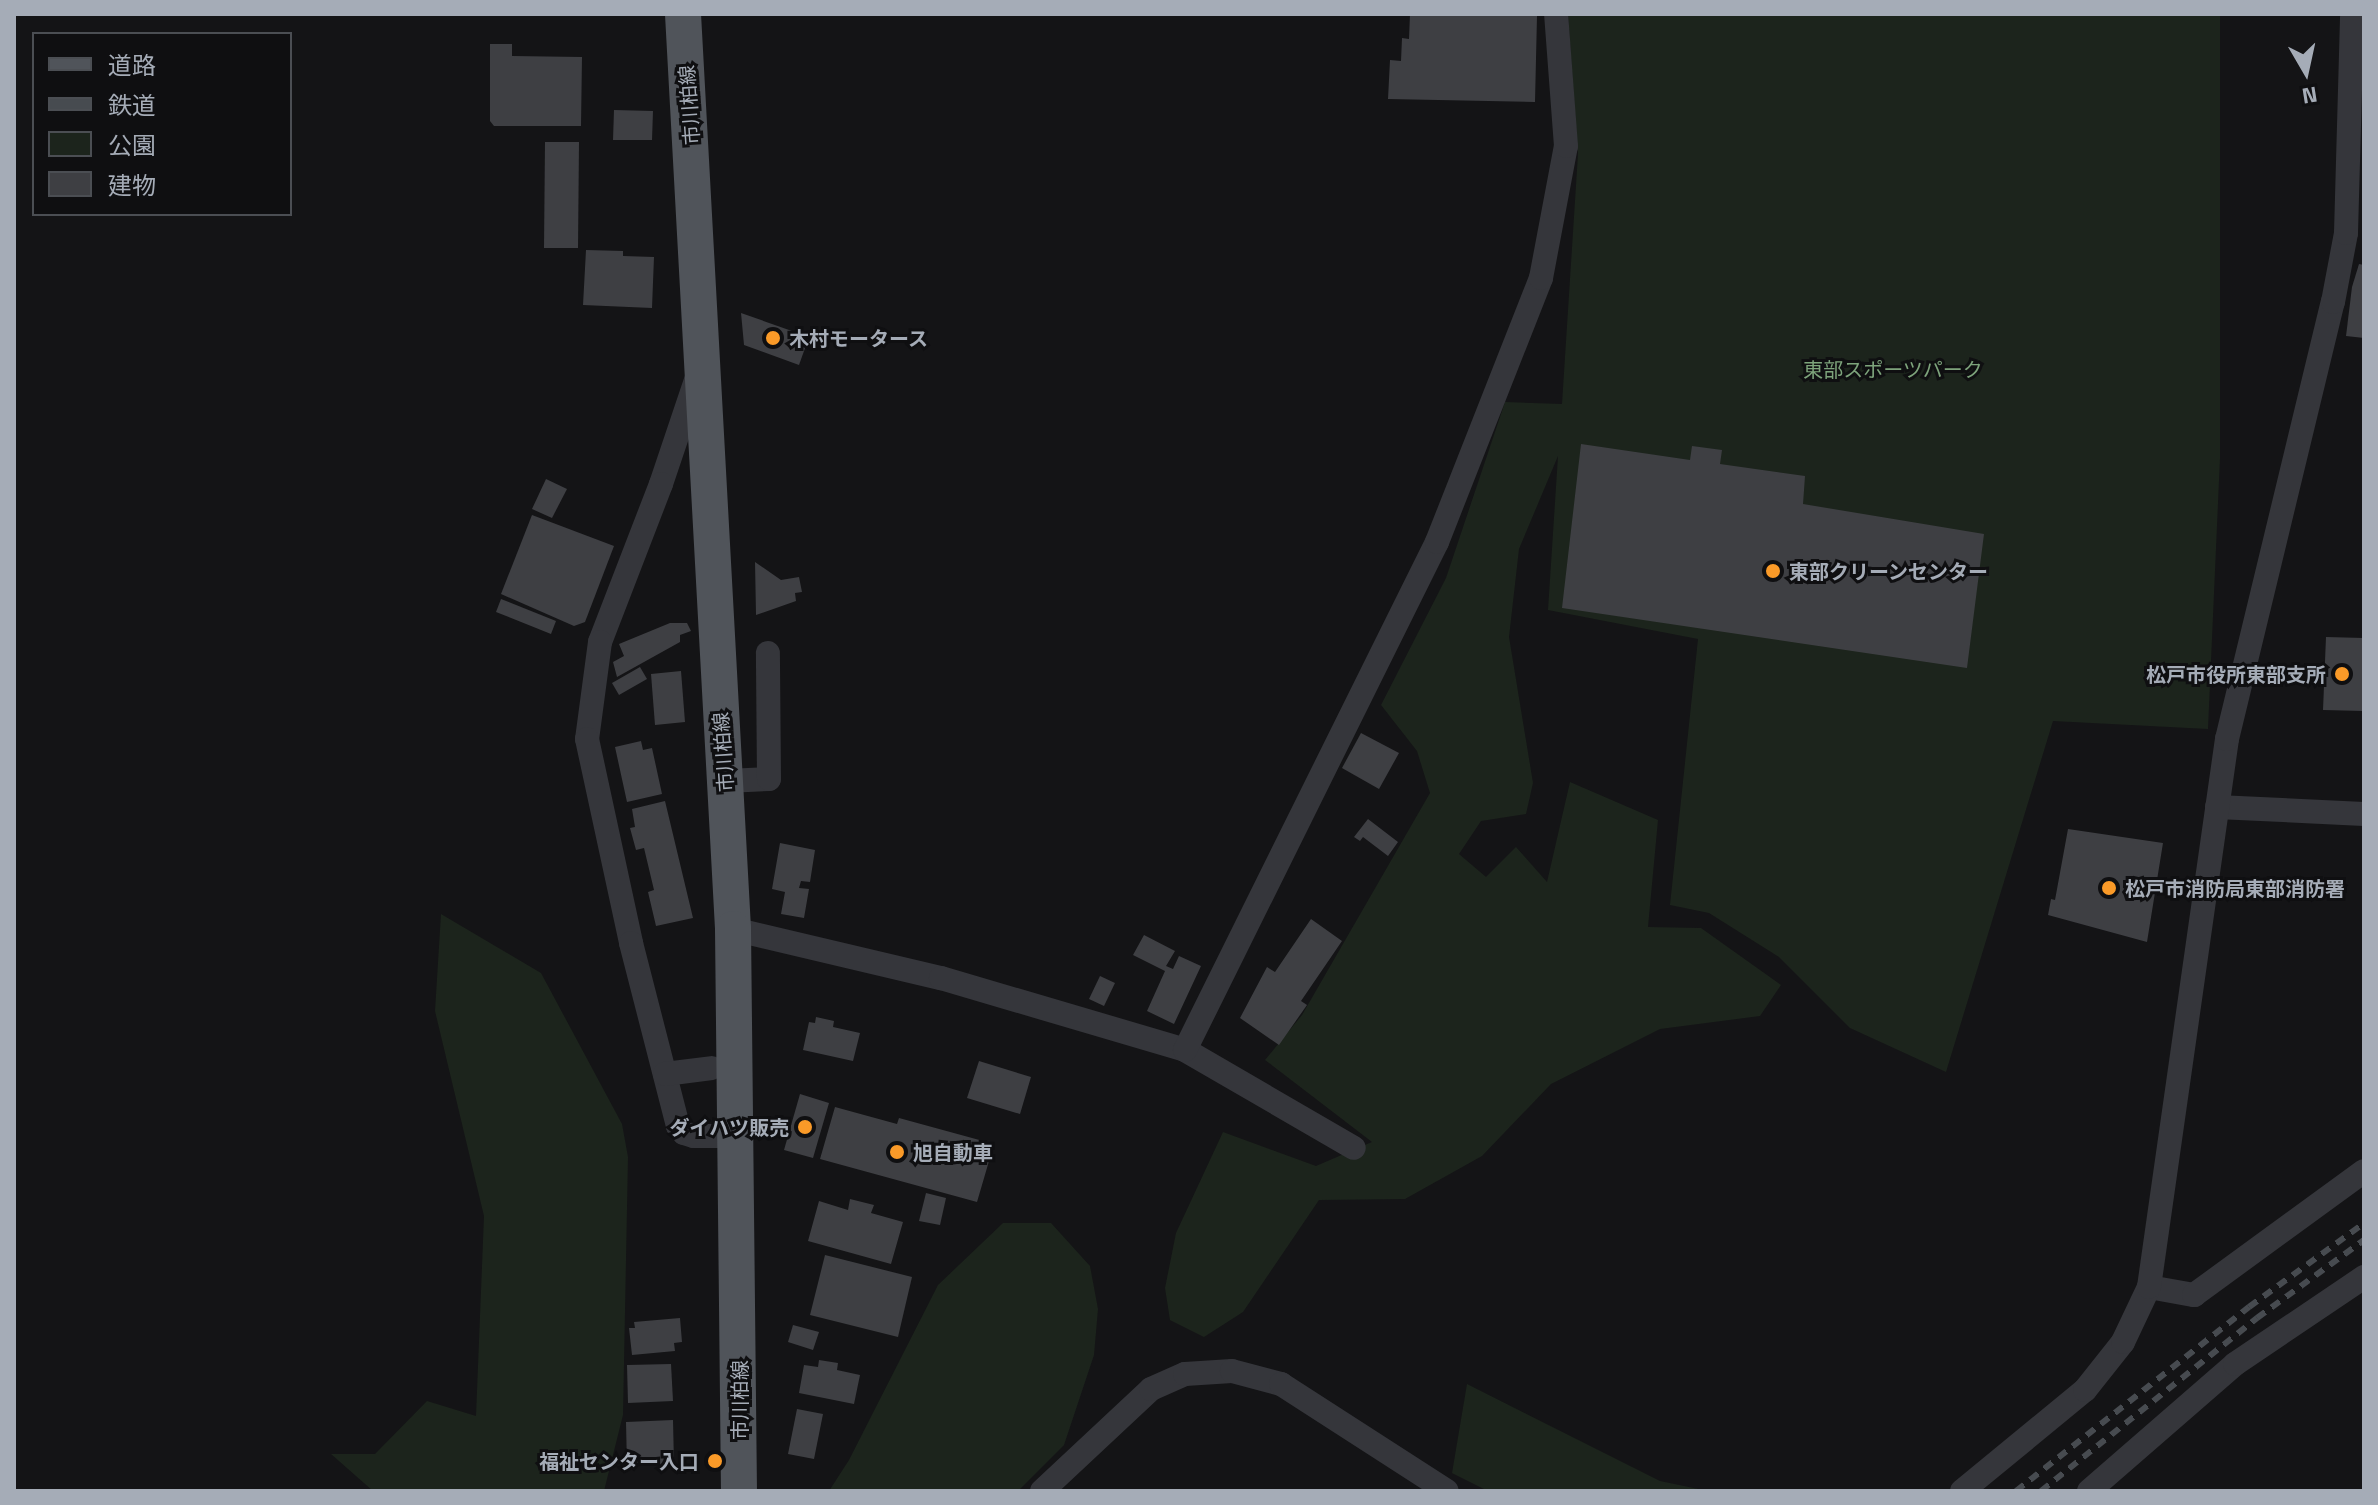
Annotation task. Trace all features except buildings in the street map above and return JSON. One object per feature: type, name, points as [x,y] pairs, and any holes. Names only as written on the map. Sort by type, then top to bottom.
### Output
[{"type":"main road","name":"市川柏線","points":[[683,14],[733,929],[739,1491]]},
{"type":"street","points":[[1185,1050],[1437,542],[1541,278],[1566,146],[1556,14]]},
{"type":"street","points":[[1962,1491],[2085,1390],[2123,1342],[2149,1287],[2227,739],[2333,302],[2346,233],[2352,14]]},
{"type":"street","points":[[702,346],[697,377],[661,484],[600,642],[588,727],[598,797],[678,1126],[684,1133],[737,1136]]},
{"type":"street","points":[[726,781],[769,779],[768,653]]},
{"type":"street","points":[[2217,807],[2364,814]]},
{"type":"street","points":[[733,929],[941,978],[1185,1050],[1354,1148]]},
{"type":"street","points":[[665,1074],[712,1068]]},
{"type":"street","points":[[2149,1287],[2194,1295],[2364,1171]]},
{"type":"street","points":[[2089,1491],[2235,1364],[2364,1277]]},
{"type":"street","points":[[1042,1491],[1151,1389],[1185,1374],[1232,1371],[1281,1384],[1440,1489]]},
{"type":"green space","name":"東部スポーツパーク","points":[[1568,14],[2220,14],[2220,458],[2208,729],[2053,721],[1946,1072],[1850,1028],[1779,957],[1709,913],[1670,905],[1698,639],[1548,610],[1558,456],[1519,549],[1509,637],[1533,783],[1526,814],[1481,821],[1459,854],[1486,877],[1516,847],[1547,882],[1570,782],[1658,820],[1648,927],[1701,928],[1781,985],[1760,1016],[1660,1029],[1551,1084],[1482,1156],[1405,1199],[1319,1200],[1243,1312],[1204,1337],[1170,1320],[1165,1288],[1176,1233],[1223,1132],[1316,1166],[1372,1142],[1265,1060],[1302,1015],[1430,793],[1417,751],[1381,705],[1446,578],[1505,402],[1562,404],[1578,154]]},
{"type":"green space","points":[[441,914],[541,973],[622,1124],[628,1157],[623,1415],[604,1491],[373,1491],[331,1454],[375,1454],[427,1401],[476,1416],[484,1216],[435,1011]]},
{"type":"green space","points":[[1003,1223],[1051,1223],[1090,1266],[1098,1309],[1094,1355],[1064,1445],[1018,1491],[829,1491],[849,1460],[938,1285]]},
{"type":"green space","points":[[1467,1384],[1660,1481],[1708,1491],[1488,1491],[1452,1473]]},
{"type":"railway","points":[[2016,1491],[2249,1307],[2364,1223]]},
{"type":"railway","points":[[2041,1491],[2257,1318],[2364,1240]]},
{"type":"place","name":"木村モータース","points":[[773,338]]},
{"type":"place","name":"東部クリーンセンター","points":[[1773,571]]},
{"type":"place","name":"松戸市役所東部支所","points":[[2342,674]]},
{"type":"place","name":"松戸市消防局東部消防署","points":[[2109,888]]},
{"type":"place","name":"ダイハツ販売","points":[[805,1127]]},
{"type":"place","name":"旭自動車","points":[[897,1152]]},
{"type":"place","name":"福祉センター入口","points":[[715,1461]]}]
